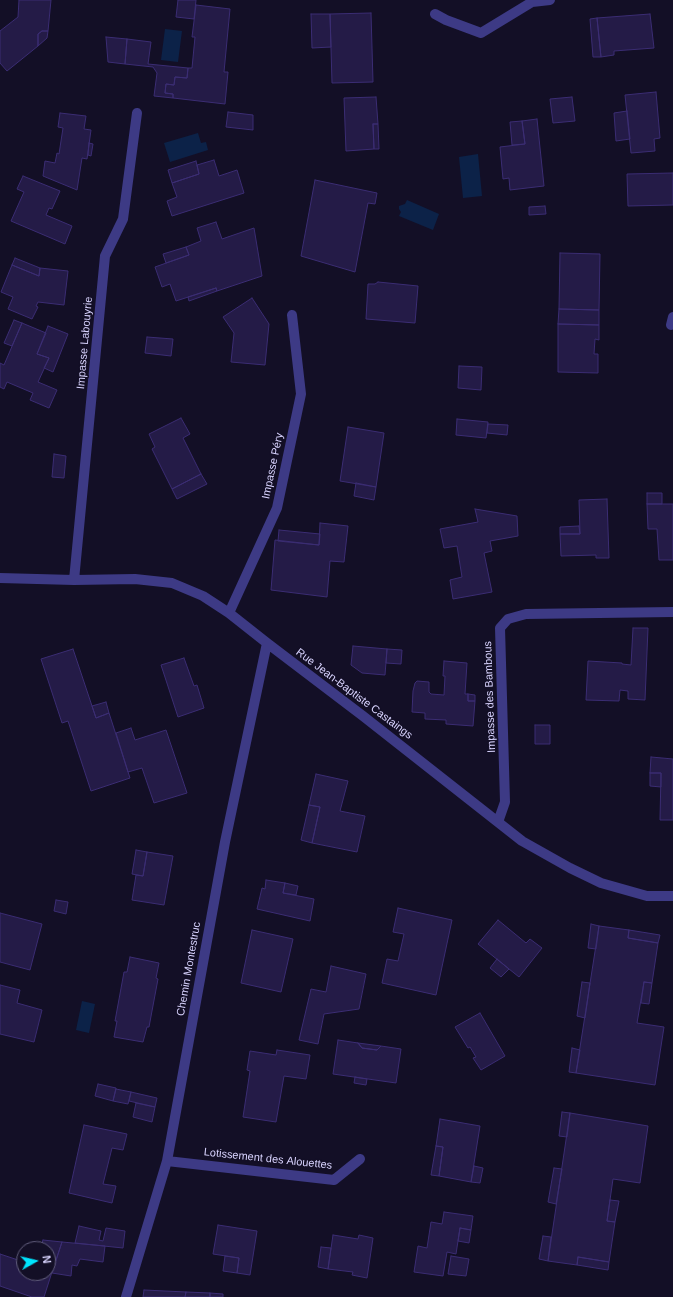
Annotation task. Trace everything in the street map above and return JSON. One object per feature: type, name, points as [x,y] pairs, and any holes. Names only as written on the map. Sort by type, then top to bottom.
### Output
[{"type":"street","points":[[435,14],[446,20],[481,33],[532,2],[550,0]]},
{"type":"street","name":"Impasse Labouyrie","points":[[74,580],[105,256],[123,219],[137,113]]},
{"type":"street","name":"Impasse Péry","points":[[228,613],[276,508],[280,493],[301,394],[292,315]]},
{"type":"street","name":"Rue Jean-Baptiste Castaings","points":[[0,578],[74,580],[135,579],[172,583],[203,596],[228,613],[363,716],[522,840],[570,868],[601,883],[647,896],[673,896]]},
{"type":"street","name":"Impasse des Bambous","points":[[498,822],[505,802],[500,628],[508,619],[526,614],[673,612]]},
{"type":"street","name":"Chemin Montestruc","points":[[126,1297],[167,1161],[225,842],[267,643]]},
{"type":"street","name":"Lotissement des Alouettes","points":[[167,1161],[334,1180],[360,1159]]},
{"type":"water","points":[[165,29],[182,31],[178,62],[161,60]]},
{"type":"water","points":[[198,133],[201,143],[206,142],[208,150],[170,162],[164,143]]},
{"type":"water","points":[[478,154],[482,196],[463,198],[459,157]]},
{"type":"water","points":[[407,200],[439,214],[433,230],[399,216],[401,212],[399,206],[405,204]]},
{"type":"water","points":[[82,1001],[95,1004],[89,1033],[76,1030]]},
{"type":"building","points":[[19,0],[51,0],[48,31],[42,31],[38,34],[38,46],[7,71],[0,63],[0,31],[18,17]]},
{"type":"building","points":[[178,0],[196,0],[194,19],[176,17]]},
{"type":"building","points":[[196,5],[230,9],[224,72],[228,72],[225,104],[173,98],[173,94],[165,93],[166,84],[174,85],[175,77],[187,78],[188,68],[192,68],[195,37],[192,37]]},
{"type":"building","points":[[371,13],[373,82],[332,83],[330,14]]},
{"type":"building","points":[[311,14],[330,14],[331,47],[312,48]]},
{"type":"building","points":[[650,14],[654,48],[614,51],[614,55],[601,57],[597,18]]},
{"type":"building","points":[[597,18],[601,57],[593,57],[590,19]]},
{"type":"building","points":[[42,31],[48,31],[47,38],[38,46],[38,34]]},
{"type":"building","points":[[106,37],[127,39],[125,64],[108,62]]},
{"type":"building","points":[[127,39],[151,42],[148,64],[188,68],[187,78],[175,77],[174,85],[166,84],[165,93],[173,94],[173,98],[154,96],[157,73],[153,67],[125,64]]},
{"type":"building","points":[[656,92],[660,138],[654,139],[655,151],[631,153],[625,95]]},
{"type":"building","points":[[376,97],[378,124],[373,124],[374,149],[346,151],[344,98]]},
{"type":"building","points":[[572,97],[575,121],[553,123],[550,99]]},
{"type":"building","points":[[627,111],[630,139],[616,141],[614,113]]},
{"type":"building","points":[[228,112],[253,115],[253,130],[226,127]]},
{"type":"building","points":[[60,113],[86,116],[84,129],[91,130],[87,159],[82,158],[77,190],[43,176],[45,161],[55,163],[57,153],[59,154],[63,128],[58,127]]},
{"type":"building","points":[[537,119],[544,186],[510,190],[509,178],[503,179],[500,147],[525,144],[522,121]]},
{"type":"building","points":[[522,121],[525,144],[512,145],[510,122]]},
{"type":"building","points":[[373,124],[378,124],[379,149],[374,149]]},
{"type":"building","points":[[89,143],[93,144],[91,156],[88,155]]},
{"type":"building","points":[[214,160],[219,176],[237,170],[244,193],[172,216],[167,201],[177,197],[172,183],[199,174],[197,165]]},
{"type":"building","points":[[196,161],[199,174],[172,183],[168,170]]},
{"type":"building","points":[[673,173],[673,205],[628,206],[627,174]]},
{"type":"building","points":[[23,176],[60,191],[52,209],[49,208],[46,215],[72,226],[65,244],[11,221],[24,192],[17,189]]},
{"type":"building","points":[[315,180],[377,193],[375,204],[368,203],[355,272],[301,256]]},
{"type":"building","points":[[545,206],[546,214],[529,215],[529,207]]},
{"type":"building","points":[[216,222],[222,239],[254,228],[262,276],[217,291],[216,288],[176,301],[170,284],[162,287],[155,267],[189,255],[186,247],[201,241],[197,228]]},
{"type":"building","points":[[186,247],[189,255],[166,263],[163,254]]},
{"type":"building","points":[[560,253],[600,254],[599,310],[559,309]]},
{"type":"building","points":[[15,258],[40,268],[39,276],[12,265]]},
{"type":"building","points":[[12,265],[39,276],[40,268],[68,271],[64,305],[38,302],[36,306],[38,307],[32,319],[8,309],[13,297],[1,292]]},
{"type":"building","points":[[378,282],[418,286],[415,323],[366,319],[368,284],[375,284]]},
{"type":"building","points":[[216,288],[217,291],[189,301],[188,297]]},
{"type":"building","points":[[252,298],[269,324],[265,365],[231,362],[234,333],[223,317]]},
{"type":"building","points":[[559,309],[599,310],[599,325],[558,324]]},
{"type":"building","points":[[14,320],[22,323],[12,346],[4,343]]},
{"type":"building","points":[[22,323],[46,333],[37,354],[49,358],[38,382],[57,390],[49,408],[30,400],[33,393],[7,382],[4,389],[0,387],[0,363],[4,365]]},
{"type":"building","points":[[558,324],[599,325],[599,340],[595,339],[594,354],[598,354],[598,373],[558,372]]},
{"type":"building","points":[[48,326],[68,334],[53,372],[44,368],[49,358],[37,354]]},
{"type":"building","points":[[147,337],[173,339],[171,356],[145,353]]},
{"type":"building","points":[[459,366],[482,367],[481,390],[458,388]]},
{"type":"building","points":[[181,418],[190,434],[183,438],[201,474],[172,489],[152,449],[155,447],[149,434]]},
{"type":"building","points":[[457,419],[488,422],[486,438],[456,435]]},
{"type":"building","points":[[488,424],[508,425],[507,435],[487,433]]},
{"type":"building","points":[[348,427],[384,433],[376,487],[340,481]]},
{"type":"building","points":[[54,454],[66,456],[64,478],[52,477]]},
{"type":"building","points":[[201,474],[207,484],[177,499],[172,489]]},
{"type":"building","points":[[356,483],[376,487],[374,500],[354,496]]},
{"type":"building","points":[[647,493],[662,493],[662,504],[647,504]]},
{"type":"building","points":[[607,499],[609,558],[596,558],[596,555],[561,556],[560,534],[580,534],[579,500]]},
{"type":"building","points":[[647,504],[673,504],[673,560],[659,560],[657,529],[648,529]]},
{"type":"building","points":[[475,509],[517,516],[518,536],[490,541],[492,551],[484,553],[492,592],[453,599],[450,580],[462,577],[457,546],[444,548],[440,529],[478,522]]},
{"type":"building","points":[[320,523],[348,526],[344,562],[330,561],[327,597],[271,590],[275,540],[319,545]]},
{"type":"building","points":[[579,526],[580,534],[560,534],[560,527]]},
{"type":"building","points":[[279,530],[320,534],[319,545],[278,541]]},
{"type":"building","points":[[633,628],[648,628],[645,700],[628,699],[628,691],[620,690],[619,701],[586,700],[588,661],[631,665]]},
{"type":"building","points":[[353,646],[387,649],[385,675],[362,673],[351,665]]},
{"type":"building","points":[[73,649],[96,718],[109,713],[130,778],[91,791],[68,721],[62,723],[41,659]]},
{"type":"building","points":[[387,649],[402,650],[401,664],[386,663]]},
{"type":"building","points":[[184,658],[194,686],[197,685],[204,708],[178,717],[161,665]]},
{"type":"building","points":[[444,661],[467,663],[465,694],[468,694],[468,701],[475,701],[473,726],[446,724],[446,720],[425,719],[425,713],[412,712],[413,691],[417,681],[429,682],[429,692],[431,694],[444,695]]},
{"type":"building","points":[[468,694],[475,695],[475,701],[468,701]]},
{"type":"building","points":[[106,702],[109,713],[96,718],[92,706]]},
{"type":"building","points":[[535,725],[550,725],[550,744],[535,744]]},
{"type":"building","points":[[131,728],[135,740],[166,730],[187,793],[154,803],[142,768],[128,772],[116,733]]},
{"type":"building","points":[[651,757],[673,759],[673,820],[660,820],[661,773],[650,773]]},
{"type":"building","points":[[650,773],[661,773],[661,787],[650,786]]},
{"type":"building","points":[[316,774],[348,781],[340,811],[365,816],[357,852],[312,843],[320,807],[309,805]]},
{"type":"building","points":[[309,805],[320,807],[312,843],[301,840]]},
{"type":"building","points":[[136,850],[147,852],[143,876],[132,874]]},
{"type":"building","points":[[147,852],[173,856],[164,905],[132,900],[136,875],[143,876]]},
{"type":"building","points":[[266,880],[285,883],[283,893],[314,899],[310,921],[257,909],[262,888],[265,889]]},
{"type":"building","points":[[285,883],[298,886],[296,895],[283,893]]},
{"type":"building","points":[[56,900],[68,902],[66,914],[54,911]]},
{"type":"building","points":[[398,908],[452,920],[436,995],[382,983],[387,959],[398,961],[404,934],[393,932]]},
{"type":"building","points":[[0,913],[42,924],[30,970],[0,962]]},
{"type":"building","points":[[498,920],[526,943],[530,939],[542,948],[519,977],[478,944]]},
{"type":"building","points":[[591,924],[599,926],[596,949],[588,948]]},
{"type":"building","points":[[599,926],[629,930],[628,938],[658,943],[652,983],[644,982],[637,1023],[664,1027],[655,1085],[576,1073]]},
{"type":"building","points":[[252,930],[293,939],[281,992],[241,983]]},
{"type":"building","points":[[629,930],[660,935],[658,943],[628,938]]},
{"type":"building","points":[[130,957],[159,963],[156,978],[158,979],[149,1027],[147,1027],[143,1042],[114,1037],[117,1021],[115,1021],[124,972],[127,972]]},
{"type":"building","points":[[497,959],[509,969],[501,977],[490,968]]},
{"type":"building","points":[[331,966],[366,974],[359,1009],[324,1014],[318,1044],[299,1040],[311,989],[326,992]]},
{"type":"building","points":[[582,982],[590,983],[585,1018],[577,1016]]},
{"type":"building","points":[[644,982],[652,983],[649,1004],[641,1003]]},
{"type":"building","points":[[0,985],[20,990],[17,1003],[42,1010],[34,1042],[0,1034]]},
{"type":"building","points":[[480,1013],[505,1056],[481,1070],[473,1058],[476,1057],[470,1047],[468,1048],[455,1027]]},
{"type":"building","points":[[338,1040],[358,1043],[362,1048],[377,1050],[381,1046],[401,1049],[396,1083],[333,1074]]},
{"type":"building","points":[[358,1043],[381,1046],[377,1050],[362,1048]]},
{"type":"building","points":[[572,1048],[580,1050],[576,1073],[569,1072]]},
{"type":"building","points":[[277,1050],[310,1055],[306,1079],[284,1076],[276,1122],[243,1117],[250,1071],[247,1070],[250,1051],[276,1055]]},
{"type":"building","points":[[355,1077],[367,1079],[366,1085],[354,1083]]},
{"type":"building","points":[[98,1084],[116,1088],[113,1101],[95,1096]]},
{"type":"building","points":[[116,1089],[131,1092],[128,1104],[113,1101]]},
{"type":"building","points":[[131,1092],[157,1098],[155,1107],[129,1101]]},
{"type":"building","points":[[136,1103],[155,1107],[152,1122],[133,1117]]},
{"type":"building","points":[[562,1112],[570,1113],[567,1137],[559,1136]]},
{"type":"building","points":[[570,1113],[648,1126],[640,1183],[613,1179],[607,1221],[615,1222],[609,1262],[578,1257],[577,1265],[548,1261]]},
{"type":"building","points":[[440,1119],[480,1126],[471,1182],[439,1176],[443,1147],[436,1146]]},
{"type":"building","points":[[84,1125],[127,1134],[123,1150],[112,1148],[103,1184],[116,1186],[112,1203],[69,1193]]},
{"type":"building","points":[[436,1146],[443,1147],[439,1176],[431,1175]]},
{"type":"building","points":[[474,1166],[483,1168],[480,1183],[471,1182]]},
{"type":"building","points":[[554,1168],[562,1169],[556,1204],[548,1202]]},
{"type":"building","points":[[610,1200],[619,1201],[615,1222],[607,1221]]},
{"type":"building","points":[[444,1212],[473,1216],[471,1230],[460,1228],[456,1254],[447,1252],[443,1276],[414,1272],[418,1246],[427,1248],[431,1222],[442,1224]]},
{"type":"building","points":[[218,1225],[257,1231],[250,1275],[237,1273],[239,1258],[213,1254]]},
{"type":"building","points":[[79,1226],[101,1231],[99,1240],[103,1241],[106,1228],[125,1231],[123,1248],[75,1243]]},
{"type":"building","points":[[460,1228],[471,1230],[469,1243],[458,1241]]},
{"type":"building","points":[[333,1235],[358,1239],[359,1235],[373,1238],[367,1278],[352,1275],[353,1272],[328,1269]]},
{"type":"building","points":[[543,1236],[551,1237],[548,1261],[539,1259]]},
{"type":"building","points":[[56,1241],[62,1242],[56,1260]]},
{"type":"building","points":[[62,1242],[105,1246],[103,1262],[80,1259],[77,1266],[72,1265],[71,1276],[56,1274],[56,1261]]},
{"type":"building","points":[[321,1247],[331,1248],[328,1269],[318,1267]]},
{"type":"building","points":[[0,1254],[16,1259],[16,1281],[49,1281],[44,1297],[32,1297],[0,1286]]},
{"type":"building","points":[[225,1256],[239,1258],[237,1273],[223,1271]]},
{"type":"building","points":[[451,1256],[469,1259],[466,1276],[448,1274]]},
{"type":"building","points":[[578,1257],[609,1262],[608,1270],[577,1265]]},
{"type":"building","points":[[144,1290],[186,1292],[185,1297],[143,1297]]},
{"type":"building","points":[[186,1292],[210,1293],[210,1297],[185,1297]]},
{"type":"building","points":[[210,1293],[223,1294],[223,1297],[210,1297]]}]
